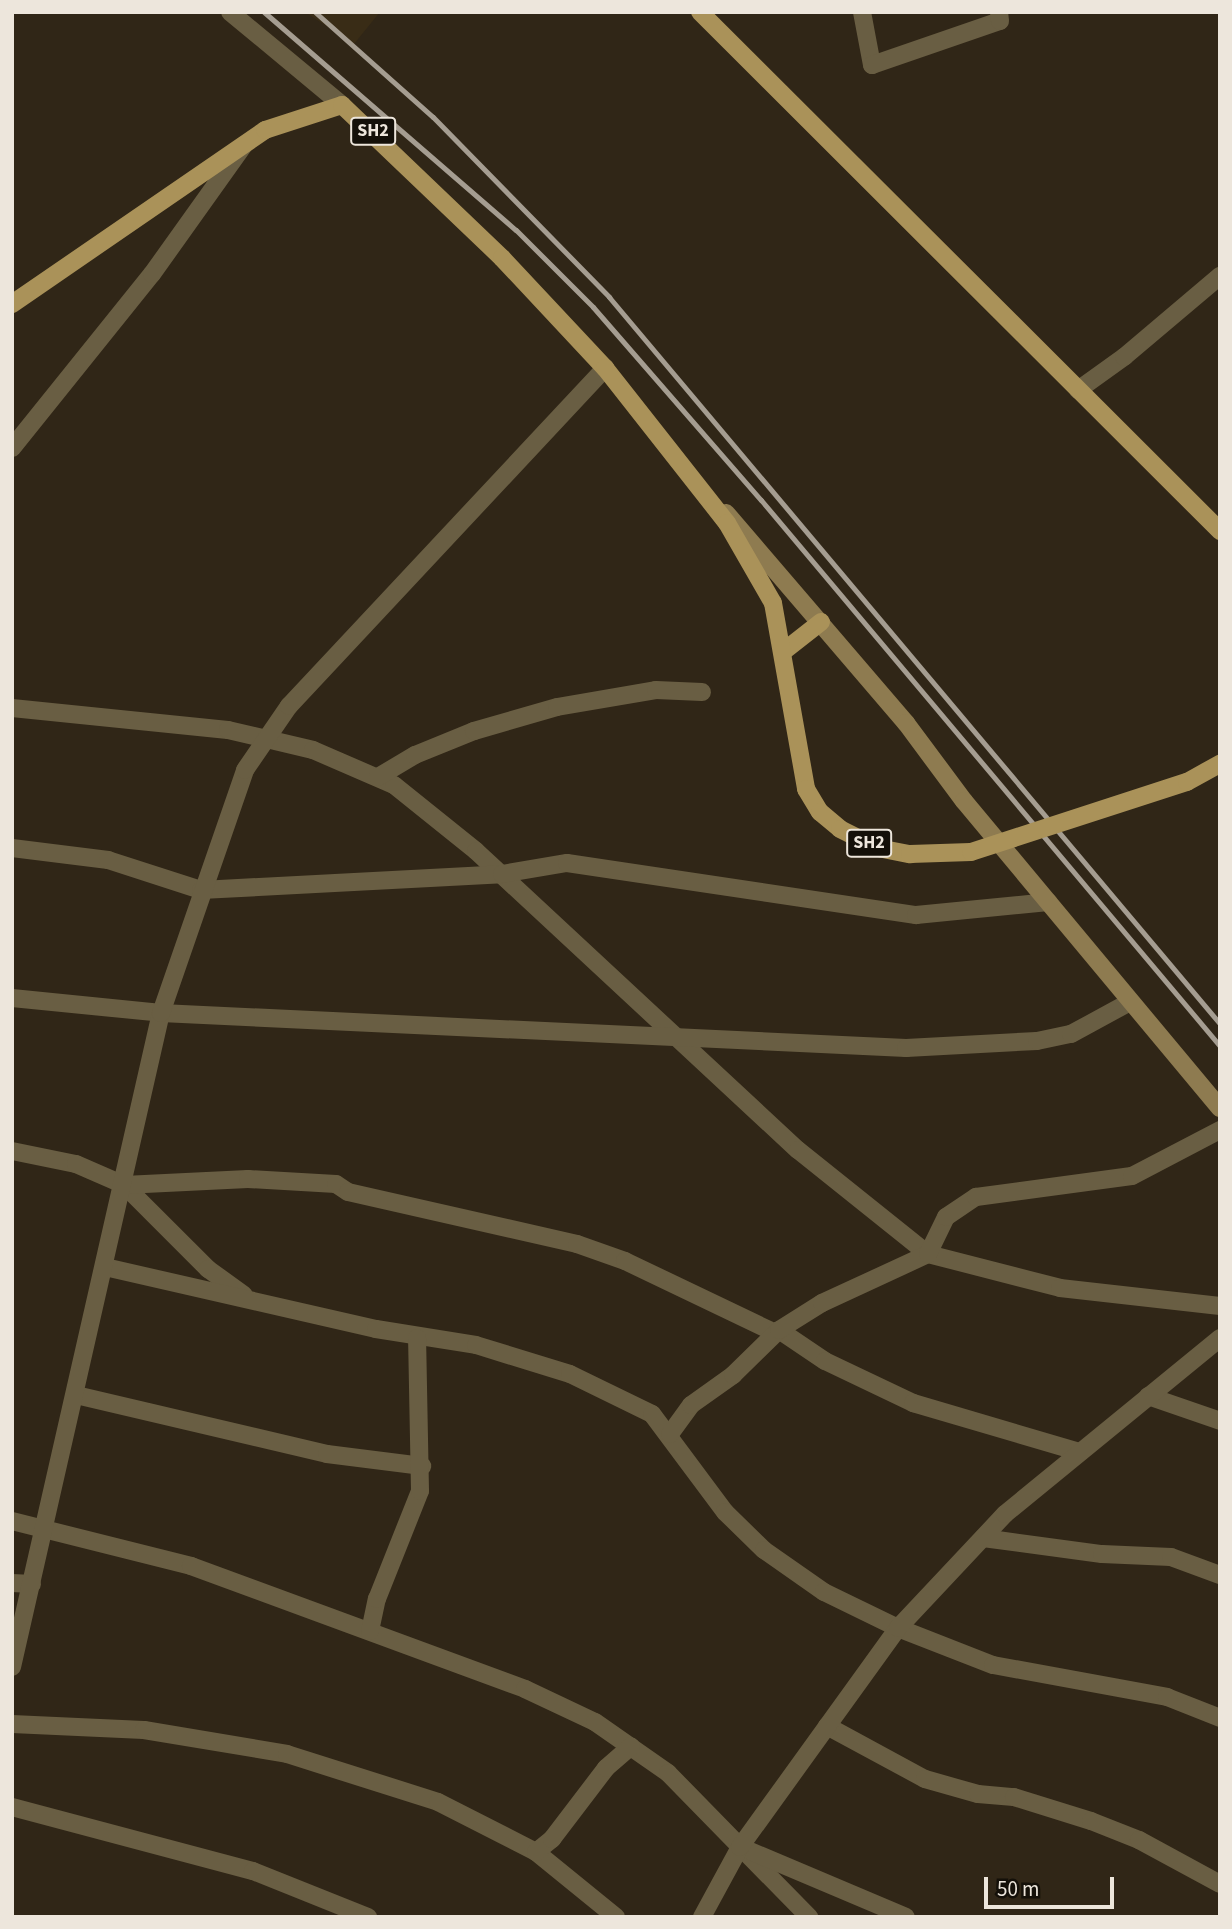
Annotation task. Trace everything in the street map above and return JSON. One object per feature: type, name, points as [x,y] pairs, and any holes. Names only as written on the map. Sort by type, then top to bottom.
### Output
[{"type":"main road","points":[[700,12],[1220,531]]},
{"type":"main road","name":"SH2","points":[[12,304],[246,141],[265,130],[342,105],[502,258],[604,368],[727,523],[773,603],[784,651],[796,749],[806,789],[820,812],[840,829],[878,848],[910,855],[971,852],[1187,782],[1220,764]]},
{"type":"main road","points":[[666,444],[821,622],[1130,1002],[1220,1108]]},
{"type":"main road","points":[[784,651],[821,622]]},
{"type":"street","points":[[230,12],[342,105]]},
{"type":"street","points":[[862,12],[872,65],[999,21],[999,12]]},
{"type":"street","points":[[12,448],[159,264],[246,141]]},
{"type":"street","points":[[1077,390],[1124,358],[1220,276]]},
{"type":"street","points":[[12,1667],[18,1582],[45,1530],[162,1013],[201,890],[244,770],[265,739],[385,600],[604,368]]},
{"type":"street","points":[[378,777],[415,755],[474,731],[557,707],[656,690],[702,692]]},
{"type":"street","points":[[12,708],[228,730],[313,750],[378,777],[394,785],[502,874],[798,1150],[928,1254],[1060,1288],[1220,1306]]},
{"type":"street","points":[[12,848],[107,860],[201,890],[502,874],[567,863],[916,915],[1048,902]]},
{"type":"street","points":[[12,998],[162,1013],[906,1048],[1037,1041],[1071,1034],[1130,1002]]},
{"type":"street","points":[[670,1434],[691,1405],[733,1375],[777,1331],[822,1303],[928,1254],[946,1217],[976,1197],[1132,1176],[1220,1130]]},
{"type":"street","points":[[12,1151],[76,1164],[124,1185],[208,1269],[250,1299]]},
{"type":"street","points":[[124,1185],[248,1180],[337,1184],[348,1192],[577,1244],[625,1261],[777,1331],[825,1361],[913,1403],[1080,1452]]},
{"type":"street","points":[[105,1267],[417,1338],[476,1345],[570,1374],[652,1414],[670,1434],[718,1503],[764,1550],[812,1585],[898,1628],[993,1665],[1167,1697],[1220,1718]]},
{"type":"street","points":[[370,1631],[377,1599],[420,1492],[422,1466],[417,1338]]},
{"type":"street","points":[[702,1917],[740,1847],[898,1628],[983,1538],[1080,1452],[1220,1338]]},
{"type":"street","points":[[76,1395],[327,1454],[422,1466]]},
{"type":"street","points":[[1148,1396],[1220,1421]]},
{"type":"street","points":[[12,1521],[191,1566],[525,1689],[595,1722],[668,1773],[809,1917]]},
{"type":"street","points":[[983,1538],[1102,1554],[1171,1557],[1220,1575]]},
{"type":"street","points":[[12,1724],[144,1730],[287,1754],[438,1802],[536,1853],[616,1917]]},
{"type":"street","points":[[827,1726],[925,1779],[978,1794],[1014,1797],[1091,1821],[1139,1840],[1220,1884]]},
{"type":"street","points":[[536,1853],[552,1839],[606,1768],[631,1746]]},
{"type":"street","points":[[12,1807],[253,1871],[368,1917]]},
{"type":"street","points":[[740,1847],[906,1917]]},
{"type":"shaded area","points":[[305,12],[380,12],[354,44]]},
{"type":"railway","points":[[264,12],[516,230],[593,307],[761,500],[1220,1046]]},
{"type":"railway","points":[[315,12],[433,117],[609,297],[1220,1024]]}]
